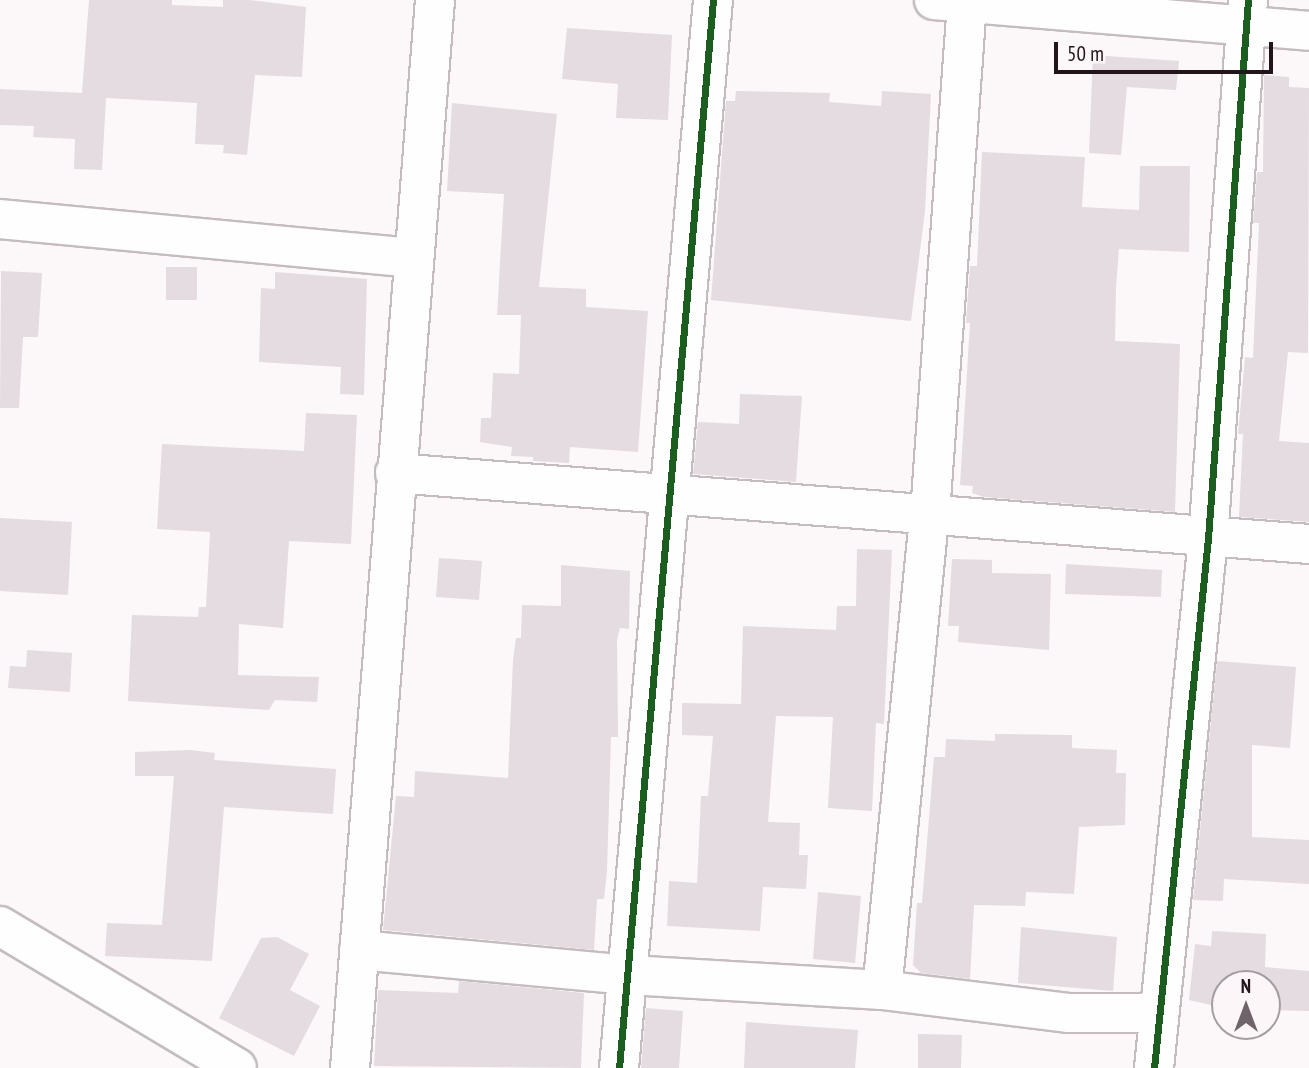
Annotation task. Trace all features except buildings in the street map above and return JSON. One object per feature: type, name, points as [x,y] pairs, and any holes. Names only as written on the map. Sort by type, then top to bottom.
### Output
[{"type":"street","points":[[350,1068],[395,473],[435,0]]},
{"type":"street","points":[[619,1068],[713,0]]},
{"type":"street","points":[[882,990],[930,513],[951,1],[1247,13],[1309,31]]},
{"type":"street","points":[[1154,1068],[1156,1013],[1209,538],[1247,13]]},
{"type":"street","points":[[0,219],[414,258]]},
{"type":"street","points":[[395,473],[1309,544]]},
{"type":"street","points":[[0,926],[237,1068]]},
{"type":"street","points":[[359,950],[629,975],[882,990],[1068,1013],[1156,1013]]},
{"type":"cycle path","points":[[619,1068],[713,0]]},
{"type":"cycle path","points":[[1154,1068],[1208,538],[1248,0]]}]
